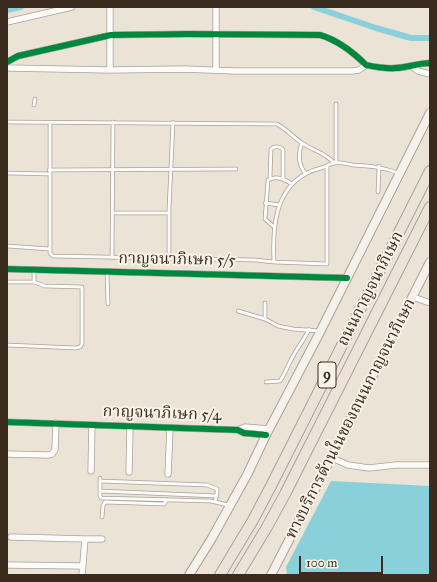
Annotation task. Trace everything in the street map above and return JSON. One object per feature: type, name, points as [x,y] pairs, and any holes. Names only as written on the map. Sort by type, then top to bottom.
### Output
[{"type":"highway","name":"ถนนกาญจนาภิเษก","points":[[220,575],[250,526],[271,486],[430,171]]},
{"type":"highway","name":"ถนนกาญจนาภิเษก","points":[[238,575],[288,487],[430,207]]},
{"type":"main road","points":[[189,575],[230,506],[430,113]]},
{"type":"main road","name":"ทางบริการด้านในของถนนกาญจนาภิเษก","points":[[271,575],[332,458],[430,262]]},
{"type":"street","points":[[7,22],[72,7]]},
{"type":"street","points":[[110,7],[110,70]]},
{"type":"street","points":[[216,7],[216,69]]},
{"type":"street","points":[[7,62],[18,56],[111,35],[188,34],[320,35],[336,42],[366,65],[395,68],[411,66],[419,63],[430,63]]},
{"type":"street","points":[[7,68],[352,71],[359,70],[366,65]]},
{"type":"street","points":[[411,66],[418,71],[430,74]]},
{"type":"street","name":"กาญจนาภิเษก 5/5","points":[[7,269],[347,278]]},
{"type":"street","points":[[412,297],[430,303]]},
{"type":"street","name":"กาญจนาภิเษก 5/4","points":[[7,422],[238,430],[244,433],[267,432]]},
{"type":"street","points":[[7,454],[52,454],[55,450],[56,423]]},
{"type":"street","points":[[91,471],[92,425]]},
{"type":"street","points":[[129,472],[130,426]]},
{"type":"street","points":[[168,474],[170,428]]},
{"type":"street","points":[[332,458],[348,464],[369,468],[396,465],[430,465]]},
{"type":"street","points":[[11,537],[102,539]]},
{"type":"street","points":[[82,575],[85,539]]},
{"type":"street","points":[[7,565],[83,566]]},
{"type":"lane","points":[[34,98],[34,105]]},
{"type":"lane","points":[[335,163],[336,104]]},
{"type":"lane","points":[[7,122],[173,122],[277,124],[285,128],[302,143],[330,158],[335,163]]},
{"type":"lane","points":[[112,258],[113,122]]},
{"type":"lane","points":[[169,259],[169,213],[173,122]]},
{"type":"lane","points":[[50,123],[50,253],[53,256],[255,260],[327,264],[327,166]]},
{"type":"lane","points":[[302,143],[299,158],[305,173]]},
{"type":"lane","points":[[274,227],[265,219],[266,182],[270,178],[271,149],[273,147],[280,147],[283,150],[283,178]]},
{"type":"lane","points":[[274,262],[274,227],[279,205],[292,184],[305,173],[335,163],[379,166],[400,173]]},
{"type":"lane","points":[[378,192],[379,166]]},
{"type":"lane","points":[[7,173],[236,169]]},
{"type":"lane","points":[[270,178],[283,178],[292,184]]},
{"type":"lane","points":[[265,203],[279,205]]},
{"type":"lane","points":[[112,213],[169,213]]},
{"type":"lane","points":[[7,246],[50,249]]},
{"type":"lane","points":[[34,270],[34,282]]},
{"type":"lane","points":[[107,272],[108,304]]},
{"type":"lane","points":[[7,282],[34,282],[45,286],[82,288],[82,344],[80,347],[7,345]]},
{"type":"lane","points":[[264,303],[265,319]]},
{"type":"lane","points":[[238,311],[265,319],[278,326],[293,329],[320,331]]},
{"type":"lane","points":[[266,382],[280,381],[285,374],[290,360],[304,341],[309,329]]},
{"type":"lane","points":[[215,502],[217,493],[215,487],[207,485],[100,479],[101,498],[215,502],[230,506]]},
{"type":"lane","points":[[100,491],[217,496]]},
{"type":"lane","points":[[102,517],[105,502],[164,504],[167,500]]},
{"type":"water","points":[[331,481],[430,486],[430,575],[287,575],[286,567]]},
{"type":"waterway","points":[[7,10],[21,7]]},
{"type":"waterway","points":[[314,7],[411,38],[430,38]]},
{"type":"cycle path","points":[[7,62],[18,56],[111,35],[188,34],[320,35],[345,47],[366,65],[380,68],[391,68],[430,63]]},
{"type":"cycle path","points":[[7,269],[347,278]]},
{"type":"cycle path","points":[[7,422],[238,430],[244,433],[266,435]]}]
